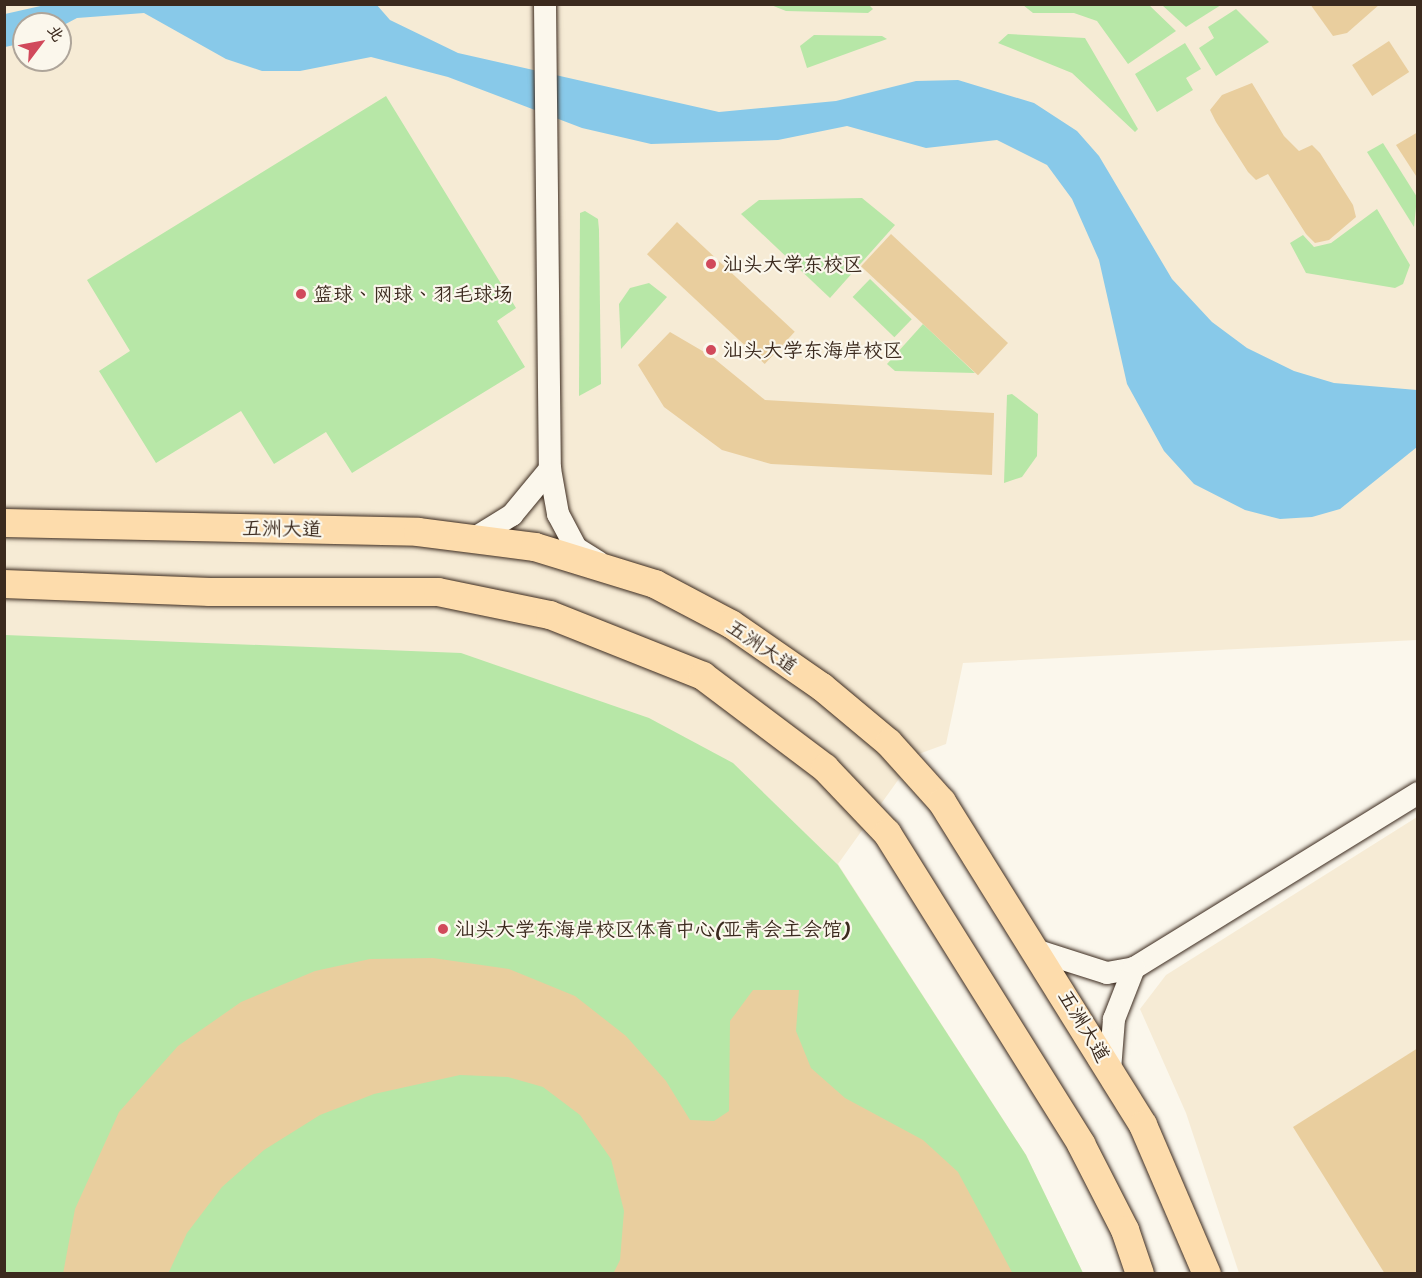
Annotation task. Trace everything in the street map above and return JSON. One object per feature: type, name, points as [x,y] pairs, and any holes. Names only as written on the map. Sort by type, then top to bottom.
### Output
[{"type":"main road","name":"五洲大道","points":[[4,523],[418,532],[535,547],[655,584],[731,624],[822,687],[889,743],[942,802],[1038,951],[1143,1125],[1208,1274]]},
{"type":"main road","points":[[4,584],[210,592],[438,592],[550,615],[703,676],[825,768],[892,840],[1081,1144],[1125,1230],[1140,1274]]},
{"type":"street","points":[[545,4],[550,469],[558,514],[576,548],[610,570]]},
{"type":"street","points":[[473,539],[512,515],[550,469]]},
{"type":"street","points":[[1038,951],[1107,973],[1134,968],[1418,793]]},
{"type":"street","points":[[1110,1070],[1113,1019],[1134,968]]},
{"type":"shaded area","name":"汕头大学东海岸校区","points":[[5,5],[1416,5],[1417,640],[963,663],[946,744],[916,755],[838,864],[1026,1155],[1083,1273],[5,1274]]},
{"type":"shaded area","points":[[1417,817],[1417,1273],[1239,1273],[1186,1113],[1140,1009],[1166,975]]},
{"type":"green space","points":[[771,5],[869,5],[873,9],[868,13],[786,11]]},
{"type":"green space","points":[[1023,5],[1149,5],[1176,31],[1128,64],[1097,21],[1074,13],[1033,13]]},
{"type":"green space","points":[[1162,5],[1221,5],[1186,27]]},
{"type":"green space","points":[[1236,9],[1269,42],[1216,76],[1199,48],[1214,38],[1208,27]]},
{"type":"green space","points":[[1008,34],[1085,38],[1138,129],[1135,132],[1072,73],[998,43]]},
{"type":"green space","points":[[814,35],[882,36],[887,39],[807,68],[800,46]]},
{"type":"green space","points":[[1185,43],[1201,69],[1186,78],[1193,90],[1157,112],[1135,74]]},
{"type":"green space","name":"篮球、网球、羽毛球场","points":[[386,96],[516,308],[497,321],[525,367],[352,473],[326,432],[274,464],[241,411],[156,463],[99,371],[130,351],[87,280]]},
{"type":"green space","points":[[1383,143],[1417,197],[1414,227],[1367,152]]},
{"type":"green space","points":[[862,198],[895,225],[830,298],[741,214],[759,200]]},
{"type":"green space","points":[[1377,209],[1410,265],[1403,284],[1395,288],[1306,273],[1290,243],[1303,235],[1314,247],[1331,243]]},
{"type":"green space","points":[[585,211],[598,219],[601,384],[579,396],[580,213]]},
{"type":"green space","points":[[870,279],[912,319],[894,337],[853,297]]},
{"type":"green space","points":[[649,283],[667,297],[621,349],[619,304],[630,288]]},
{"type":"green space","points":[[923,324],[975,373],[895,371],[887,364]]},
{"type":"green space","points":[[1012,394],[1038,414],[1037,456],[1022,477],[1004,483],[1007,395]]},
{"type":"green space","name":"汕头大学东海岸校区体育中心(亚青会主会馆)","points":[[5,635],[461,653],[649,718],[733,763],[838,865],[1026,1155],[1083,1273],[5,1274]]},
{"type":"water","points":[[376,4],[390,20],[458,53],[719,112],[836,101],[916,81],[958,80],[1034,103],[1077,131],[1099,156],[1172,279],[1212,322],[1247,348],[1294,371],[1334,383],[1417,390],[1417,447],[1340,509],[1312,517],[1280,519],[1245,510],[1194,484],[1164,451],[1127,384],[1099,260],[1072,199],[1047,165],[997,140],[926,148],[847,126],[778,140],[651,144],[582,128],[448,77],[371,57],[300,71],[262,71],[226,59],[144,13],[77,18],[72,21],[72,12],[14,12],[45,5]]},
{"type":"water","points":[[12,12],[12,46],[5,47],[5,14]]},
{"type":"building","points":[[1310,4],[1380,4],[1347,33],[1333,36]]},
{"type":"building","points":[[1389,41],[1409,72],[1372,96],[1352,65]]},
{"type":"building","points":[[1252,83],[1284,136],[1299,151],[1312,145],[1320,153],[1353,205],[1356,217],[1329,240],[1315,243],[1306,234],[1268,174],[1256,180],[1248,172],[1210,110],[1222,95]]},
{"type":"building","points":[[1418,132],[1418,179],[1396,145]]},
{"type":"building","points":[[677,222],[795,332],[765,364],[647,254]]},
{"type":"building","points":[[891,234],[1008,343],[978,375],[861,266]]},
{"type":"building","points":[[670,332],[711,356],[765,400],[994,413],[992,475],[771,464],[722,450],[664,407],[638,365]]},
{"type":"building","points":[[433,958],[509,969],[575,996],[626,1036],[666,1081],[690,1120],[714,1121],[729,1111],[730,1021],[753,990],[799,990],[796,1031],[811,1068],[845,1098],[923,1140],[958,1172],[1013,1274],[613,1274],[620,1260],[624,1211],[611,1159],[580,1115],[543,1087],[508,1077],[460,1075],[374,1094],[320,1115],[264,1150],[222,1187],[187,1233],[168,1274],[63,1274],[75,1209],[119,1112],[178,1046],[241,1002],[315,971],[370,959]]},
{"type":"building","points":[[1418,1048],[1418,1274],[1385,1274],[1293,1127]]},
{"type":"place","name":"汕头大学东校区","points":[[711,264]]},
{"type":"place","name":"篮球、网球、羽毛球场","points":[[301,294]]},
{"type":"place","name":"汕头大学东海岸校区","points":[[711,350]]},
{"type":"place","name":"汕头大学东海岸校区体育中心(亚青会主会馆)","points":[[443,929]]}]
